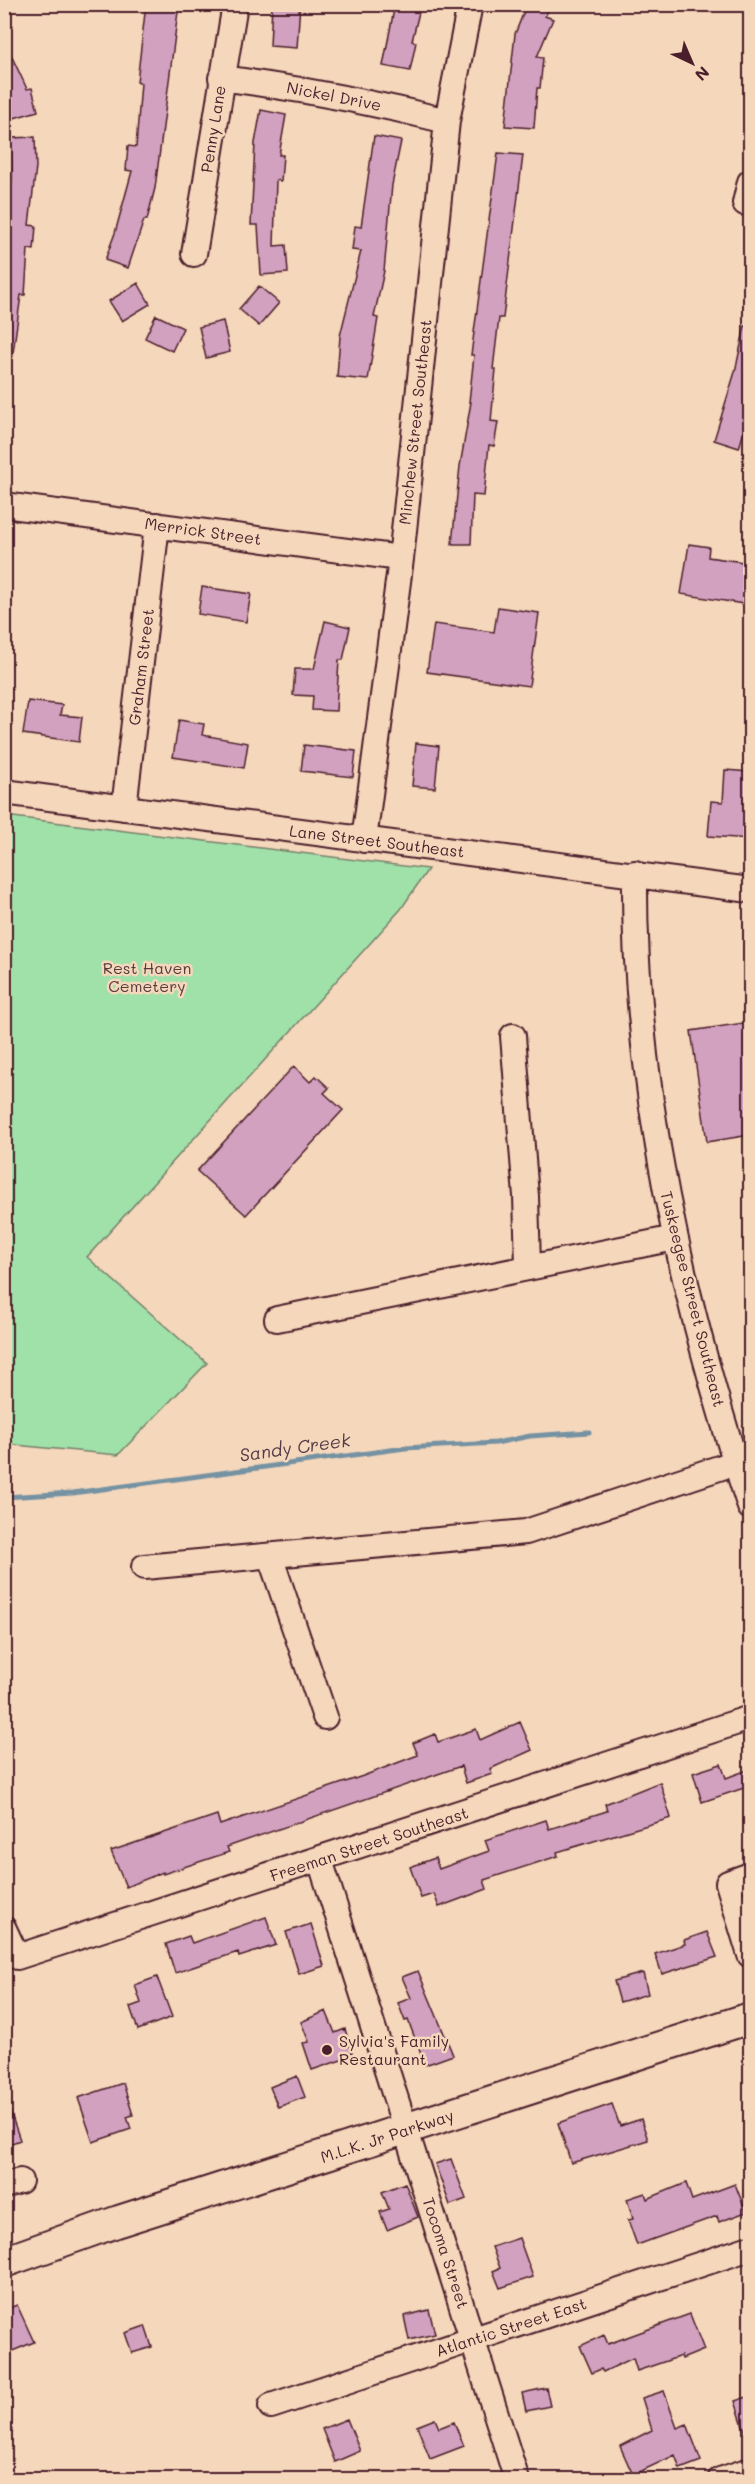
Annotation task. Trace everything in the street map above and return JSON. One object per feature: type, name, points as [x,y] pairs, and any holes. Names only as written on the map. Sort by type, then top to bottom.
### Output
[{"type":"main road","name":"M.L.K. Jr Parkway","points":[[11,2256],[750,2019]]},
{"type":"street","name":"Penny Lane","points":[[194,254],[221,78],[235,4]]},
{"type":"street","name":"Minchew Street Southeast","points":[[364,840],[400,558],[447,121],[470,4]]},
{"type":"street","name":"Nickel Drive","points":[[221,78],[288,87],[373,103],[447,121]]},
{"type":"street","name":"Merrick Street","points":[[4,505],[400,558]]},
{"type":"street","name":"Graham Street","points":[[124,808],[157,525]]},
{"type":"street","name":"Lane Street Southeast","points":[[4,792],[635,873],[750,890]]},
{"type":"street","name":"Tuskeegee Street Southeast","points":[[635,873],[635,928],[650,1095],[675,1238],[743,1460],[750,1507]]},
{"type":"street","points":[[513,1036],[526,1196],[528,1266]]},
{"type":"street","points":[[277,1319],[528,1266],[675,1238]]},
{"type":"street","points":[[144,1567],[526,1532],[743,1460]]},
{"type":"street","points":[[270,1556],[324,1717]]},
{"type":"street","name":"Freeman Street Southeast","points":[[4,1929],[16,1957],[320,1860],[750,1718]]},
{"type":"street","name":"Tocoma Street","points":[[320,1860],[517,2480]]},
{"type":"street","points":[[750,1875],[728,1883],[750,1955]]},
{"type":"street","name":"Atlantic Street East","points":[[271,2406],[750,2248]]},
{"type":"street","points":[[720,2480],[750,2470]]},
{"type":"green space","name":"Rest Haven Cemetery","points":[[5,816],[428,869],[401,909],[87,1257],[207,1363],[118,1455],[5,1444]]},
{"type":"building","points":[[146,4],[179,4],[155,188],[147,220],[144,220],[128,268],[105,260],[132,171],[126,170],[128,146],[136,147],[141,83],[137,82]]},
{"type":"building","points":[[272,4],[300,4],[297,48],[270,46]]},
{"type":"building","points":[[395,4],[421,4],[412,41],[416,42],[410,71],[383,66]]},
{"type":"building","points":[[527,4],[552,4],[545,16],[553,19],[537,57],[543,58],[540,88],[537,88],[534,128],[505,126],[515,34]]},
{"type":"building","points":[[4,40],[27,89],[32,88],[38,111],[7,120],[4,111]]},
{"type":"building","points":[[261,110],[286,115],[279,155],[283,155],[281,181],[276,180],[274,246],[286,245],[288,273],[261,275],[258,225],[251,225],[255,143]]},
{"type":"building","points":[[374,136],[401,141],[392,185],[384,271],[374,317],[378,318],[368,380],[337,377],[340,336],[361,251],[352,250],[355,226],[361,227]]},
{"type":"building","points":[[35,137],[36,167],[29,225],[36,226],[34,250],[28,249],[25,295],[21,295],[13,353],[4,353],[4,224],[12,180],[11,138]]},
{"type":"building","points":[[498,153],[523,155],[503,318],[499,318],[493,369],[496,369],[491,421],[498,422],[494,446],[489,445],[484,496],[473,495],[471,544],[452,544],[460,466],[471,402],[469,402],[474,355],[471,355]]},
{"type":"building","points":[[138,283],[150,304],[122,321],[109,301]]},
{"type":"building","points":[[259,286],[279,303],[259,326],[239,309]]},
{"type":"building","points":[[156,315],[183,328],[172,351],[145,338]]},
{"type":"building","points":[[223,321],[230,352],[206,358],[199,327]]},
{"type":"building","points":[[745,326],[750,327],[750,412],[739,448],[714,440],[735,372]]},
{"type":"building","points":[[689,544],[709,547],[708,557],[750,563],[750,605],[681,594]]},
{"type":"building","points":[[202,587],[251,594],[246,622],[198,614]]},
{"type":"building","points":[[498,607],[539,613],[529,686],[427,672],[434,624],[494,632]]},
{"type":"building","points":[[325,621],[350,627],[343,660],[339,660],[336,711],[312,710],[313,696],[293,695],[295,669],[314,669]]},
{"type":"building","points":[[28,701],[62,705],[60,715],[82,717],[79,742],[23,734]]},
{"type":"building","points":[[179,720],[204,724],[202,735],[248,743],[244,768],[173,757]]},
{"type":"building","points":[[416,743],[439,746],[435,788],[412,786]]},
{"type":"building","points":[[304,745],[356,751],[353,777],[301,771]]},
{"type":"building","points":[[725,770],[750,772],[750,839],[708,836],[711,801],[723,802]]},
{"type":"building","points":[[750,1022],[750,1135],[707,1142],[691,1031]]},
{"type":"building","points":[[294,1066],[310,1082],[316,1076],[329,1088],[324,1093],[343,1110],[246,1215],[197,1171]]},
{"type":"building","points":[[520,1722],[532,1750],[490,1769],[492,1774],[466,1783],[461,1766],[227,1847],[229,1852],[163,1874],[163,1872],[126,1887],[111,1851],[217,1815],[220,1825],[363,1776],[418,1755],[413,1743],[435,1734],[438,1742],[476,1729],[480,1740]]},
{"type":"building","points":[[721,1764],[726,1778],[750,1769],[750,1786],[702,1802],[693,1773]]},
{"type":"building","points":[[660,1782],[671,1818],[557,1852],[558,1856],[484,1880],[487,1889],[439,1907],[434,1894],[421,1898],[410,1867],[435,1858],[439,1869],[489,1851],[485,1840],[546,1820],[549,1829],[607,1811],[605,1804]]},
{"type":"building","points":[[266,1917],[276,1945],[239,1957],[238,1952],[175,1973],[166,1944],[189,1936],[192,1943]]},
{"type":"building","points":[[311,1924],[324,1966],[299,1974],[286,1932]]},
{"type":"building","points":[[707,1932],[717,1957],[662,1974],[655,1954],[685,1944],[684,1940]]},
{"type":"building","points":[[418,1971],[453,2055],[425,2065],[408,2020],[405,2021],[398,2003],[411,1998],[402,1977]]},
{"type":"building","points":[[643,1973],[648,1994],[620,2002],[614,1981]]},
{"type":"building","points":[[157,1977],[172,2017],[138,2030],[130,2007],[141,2003],[135,1985]]},
{"type":"building","points":[[326,2011],[335,2033],[345,2029],[353,2056],[312,2070],[303,2043],[309,2042],[301,2022]]},
{"type":"building","points":[[297,2076],[305,2097],[278,2107],[270,2087]]},
{"type":"building","points":[[123,2083],[133,2115],[127,2117],[131,2129],[93,2142],[78,2098]]},
{"type":"building","points":[[4,2102],[7,2102],[20,2140],[4,2146]]},
{"type":"building","points":[[612,2104],[620,2126],[641,2119],[648,2140],[571,2163],[558,2123]]},
{"type":"building","points":[[451,2159],[466,2199],[450,2205],[435,2164]]},
{"type":"building","points":[[405,2183],[418,2217],[387,2230],[380,2212],[389,2209],[382,2192]]},
{"type":"building","points":[[686,2183],[692,2200],[735,2184],[746,2212],[719,2222],[717,2216],[637,2245],[628,2220],[633,2219],[627,2199],[645,2193],[647,2199]]},
{"type":"building","points":[[519,2238],[533,2277],[500,2288],[493,2271],[500,2268],[492,2247]]},
{"type":"building","points":[[17,2305],[34,2342],[10,2352],[4,2340],[4,2310]]},
{"type":"building","points":[[429,2310],[435,2334],[409,2340],[404,2316]]},
{"type":"building","points":[[690,2314],[704,2350],[682,2359],[681,2356],[637,2371],[633,2358],[603,2372],[601,2369],[592,2373],[580,2346],[604,2335],[608,2344]]},
{"type":"building","points":[[145,2326],[152,2347],[132,2353],[125,2333]]},
{"type":"building","points":[[546,2388],[550,2406],[526,2411],[522,2393]]},
{"type":"building","points":[[664,2391],[677,2428],[687,2424],[701,2461],[680,2469],[675,2455],[633,2475],[620,2446],[652,2430],[642,2398]]},
{"type":"building","points":[[750,2396],[750,2441],[748,2441],[735,2401]]},
{"type":"building","points":[[347,2419],[360,2451],[335,2462],[322,2429]]},
{"type":"building","points":[[435,2419],[439,2428],[454,2422],[464,2446],[430,2459],[417,2426]]},
{"type":"waterway","name":"Sandy Creek","points":[[4,1497],[73,1493],[405,1448],[496,1443],[530,1436],[589,1432]]},
{"type":"place","name":"Sylvia's Family Restaurant","points":[[327,2050]]}]
